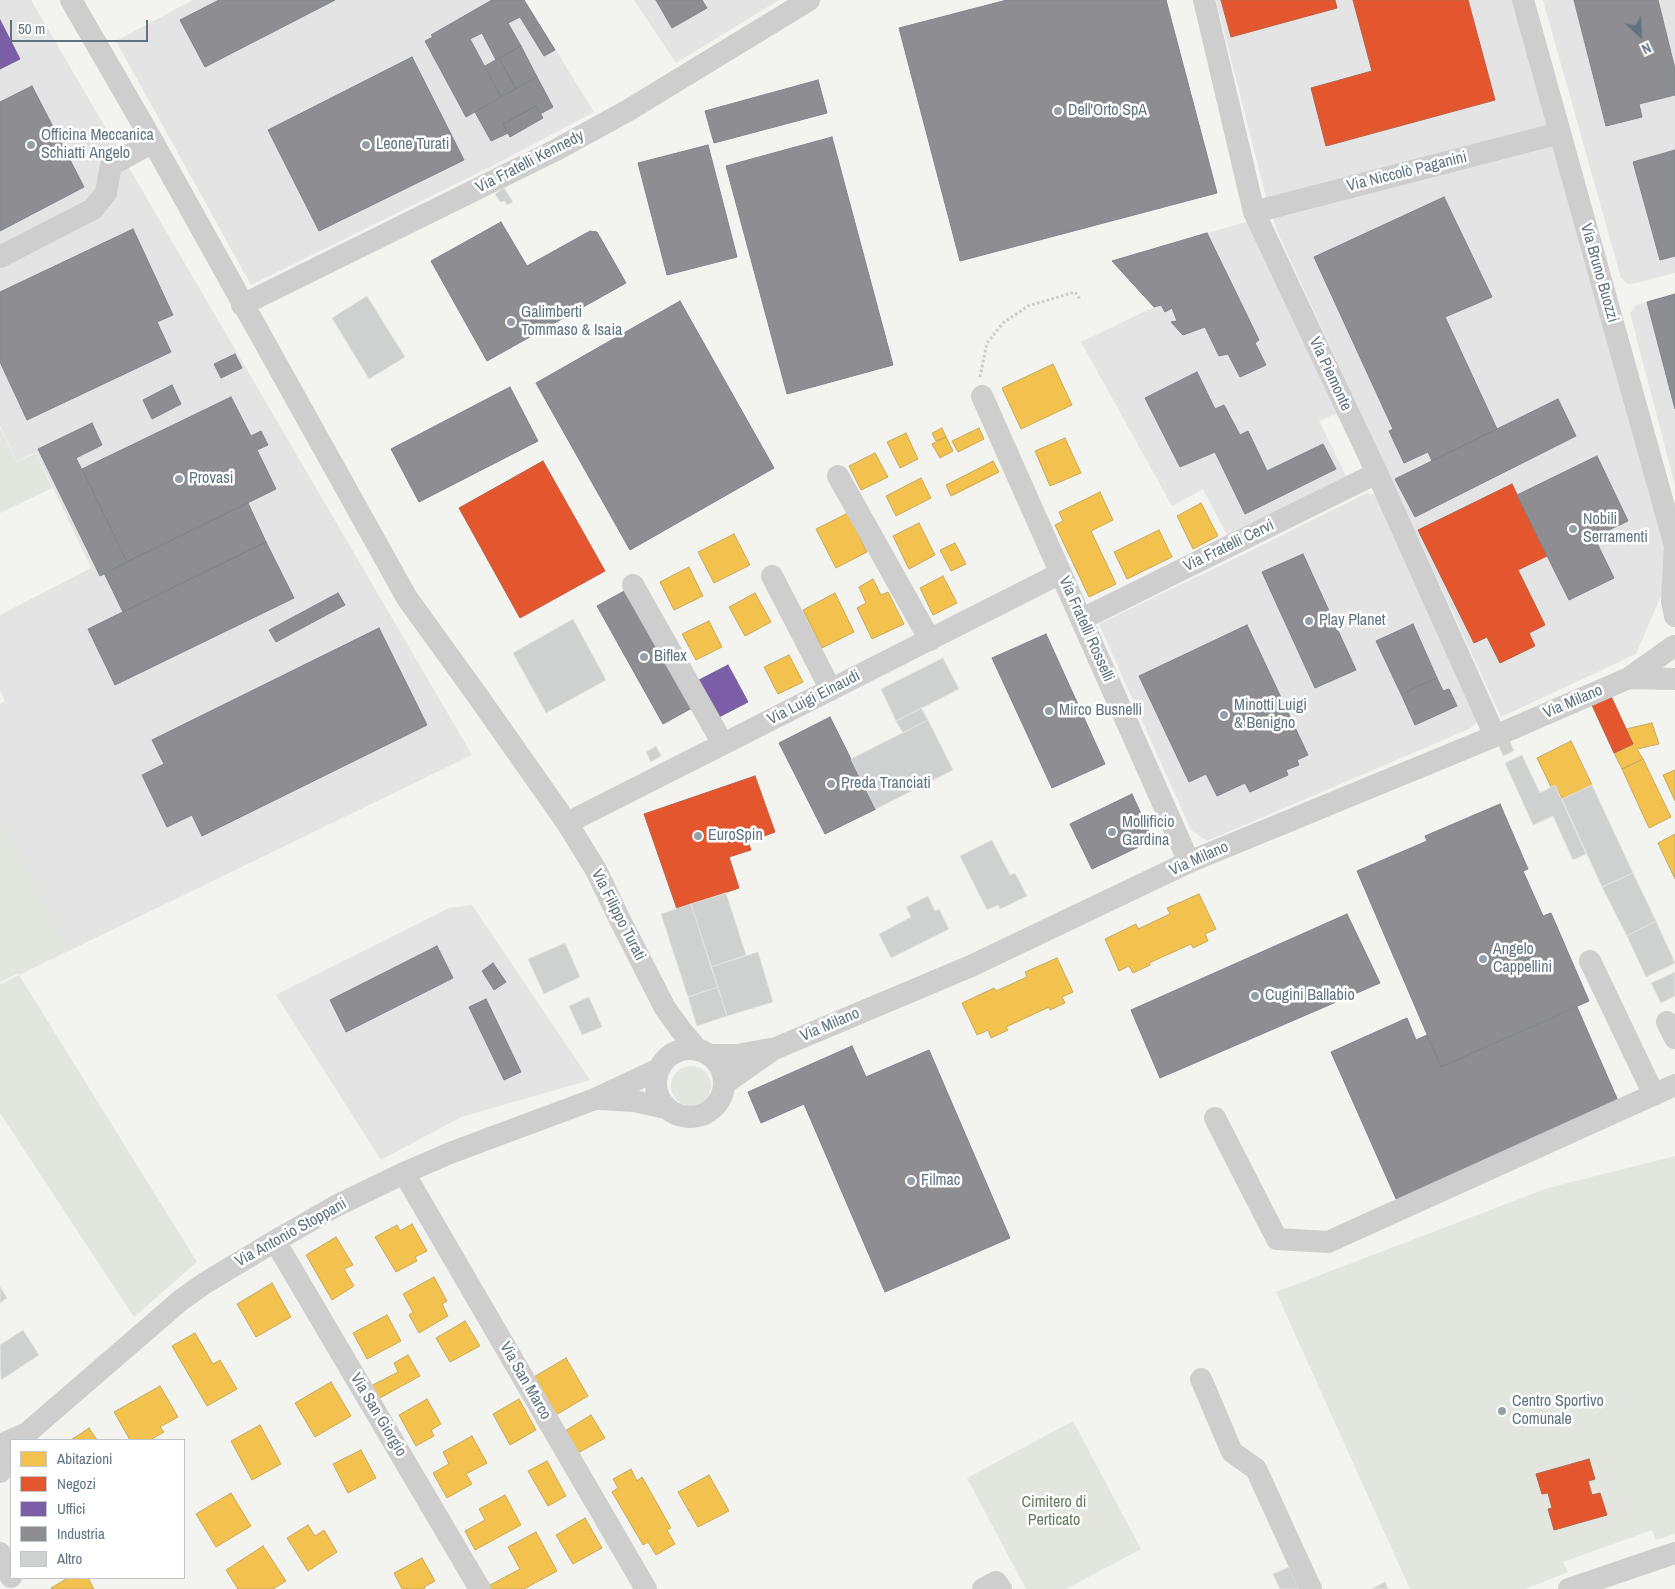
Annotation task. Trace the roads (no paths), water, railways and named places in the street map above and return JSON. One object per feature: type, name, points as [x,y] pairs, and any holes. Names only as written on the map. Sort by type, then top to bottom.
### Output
[{"type":"street","name":"Via Filippo Turati","points":[[70,0],[153,142],[406,598],[477,695],[567,824],[596,870],[666,1008],[681,1030],[704,1052]]},
{"type":"street","name":"Via Fratelli Kennedy","points":[[242,305],[556,150],[627,111],[808,0]]},
{"type":"street","name":"Via Piemonte","points":[[1204,0],[1254,212],[1377,472],[1495,736]]},
{"type":"street","name":"Via Bruno Buozzi","points":[[1523,0],[1675,546],[1672,601],[1675,616]]},
{"type":"street","name":"Via Niccolò Paganini","points":[[1254,212],[1560,133]]},
{"type":"street","points":[[0,257],[93,209],[106,193],[111,165],[153,142]]},
{"type":"street","name":"Via Fratelli Rosselli","points":[[982,396],[1189,862]]},
{"type":"street","name":"Via Fratelli Cervi","points":[[1082,620],[1377,472]]},
{"type":"street","points":[[838,476],[930,640]]},
{"type":"street","name":"Via Luigi Einaudi","points":[[567,824],[1061,573]]},
{"type":"street","points":[[772,576],[831,690]]},
{"type":"street","points":[[633,585],[723,744]]},
{"type":"street","points":[[1675,645],[1673,655],[1675,666]]},
{"type":"street","name":"Via Milano","points":[[724,1084],[774,1049],[971,966],[1189,862],[1495,736],[1629,678],[1675,645]]},
{"type":"street","name":"Via Milano","points":[[1629,678],[1675,679]]},
{"type":"street","points":[[1590,961],[1654,1095]]},
{"type":"street","name":"Via Filippo Turati","points":[[662,1064],[668,1036],[666,1008]]},
{"type":"street","points":[[687,1049],[704,1052],[717,1062],[723,1073],[722,1095],[716,1105],[708,1112],[697,1117],[675,1114],[666,1108],[659,1099],[656,1089],[656,1079],[662,1064],[679,1051],[687,1049]]},
{"type":"street","name":"Via Milano","points":[[704,1052],[737,1054],[774,1049]]},
{"type":"street","name":"Via Antonio Stoppani","points":[[25,1437],[181,1300],[205,1283],[275,1241],[336,1206],[404,1173],[595,1099],[662,1064]]},
{"type":"street","points":[[1215,1118],[1277,1239],[1328,1242],[1675,1085]]},
{"type":"street","name":"Via Antonio Stoppani","points":[[595,1099],[634,1101],[666,1108]]},
{"type":"street","name":"Via San Marco","points":[[404,1173],[646,1589]]},
{"type":"street","name":"Via San Giorgio","points":[[275,1241],[480,1589]]},
{"type":"street","points":[[1201,1379],[1232,1452],[1256,1469],[1310,1589]]},
{"type":"street","points":[[0,1472],[10,1457]]},
{"type":"street","points":[[1570,1589],[1604,1583],[1675,1553]]},
{"type":"place","name":"Dell'Orto SpA","points":[[1058,111]]},
{"type":"place","name":"Officina Meccanica Schiatti Angelo","points":[[31,145]]},
{"type":"place","name":"Leone Turati","points":[[366,145]]},
{"type":"place","name":"Galimberti Tommaso & Isaia","points":[[511,322]]},
{"type":"place","name":"Provasi","points":[[179,479]]},
{"type":"place","name":"Nobili Serramenti","points":[[1573,529]]},
{"type":"place","name":"Play Planet","points":[[1309,621]]},
{"type":"place","name":"Biflex","points":[[644,657]]},
{"type":"place","name":"Mirco Busnelli","points":[[1049,711]]},
{"type":"place","name":"Minotti Luigi & Benigno","points":[[1224,715]]},
{"type":"place","name":"Preda Tranciati","points":[[831,784]]},
{"type":"place","name":"Mollificio Gardina","points":[[1112,832]]},
{"type":"place","name":"EuroSpin","points":[[698,836]]},
{"type":"place","name":"Angelo Cappellini","points":[[1483,959]]},
{"type":"place","name":"Cugini Ballabio","points":[[1255,996]]},
{"type":"place","name":"Filmac","points":[[911,1181]]},
{"type":"place","name":"Centro Sportivo Comunale","points":[[1502,1411]]},
{"type":"park label","name":"Cimitero di Perticato","points":[[1054,1512]]}]
